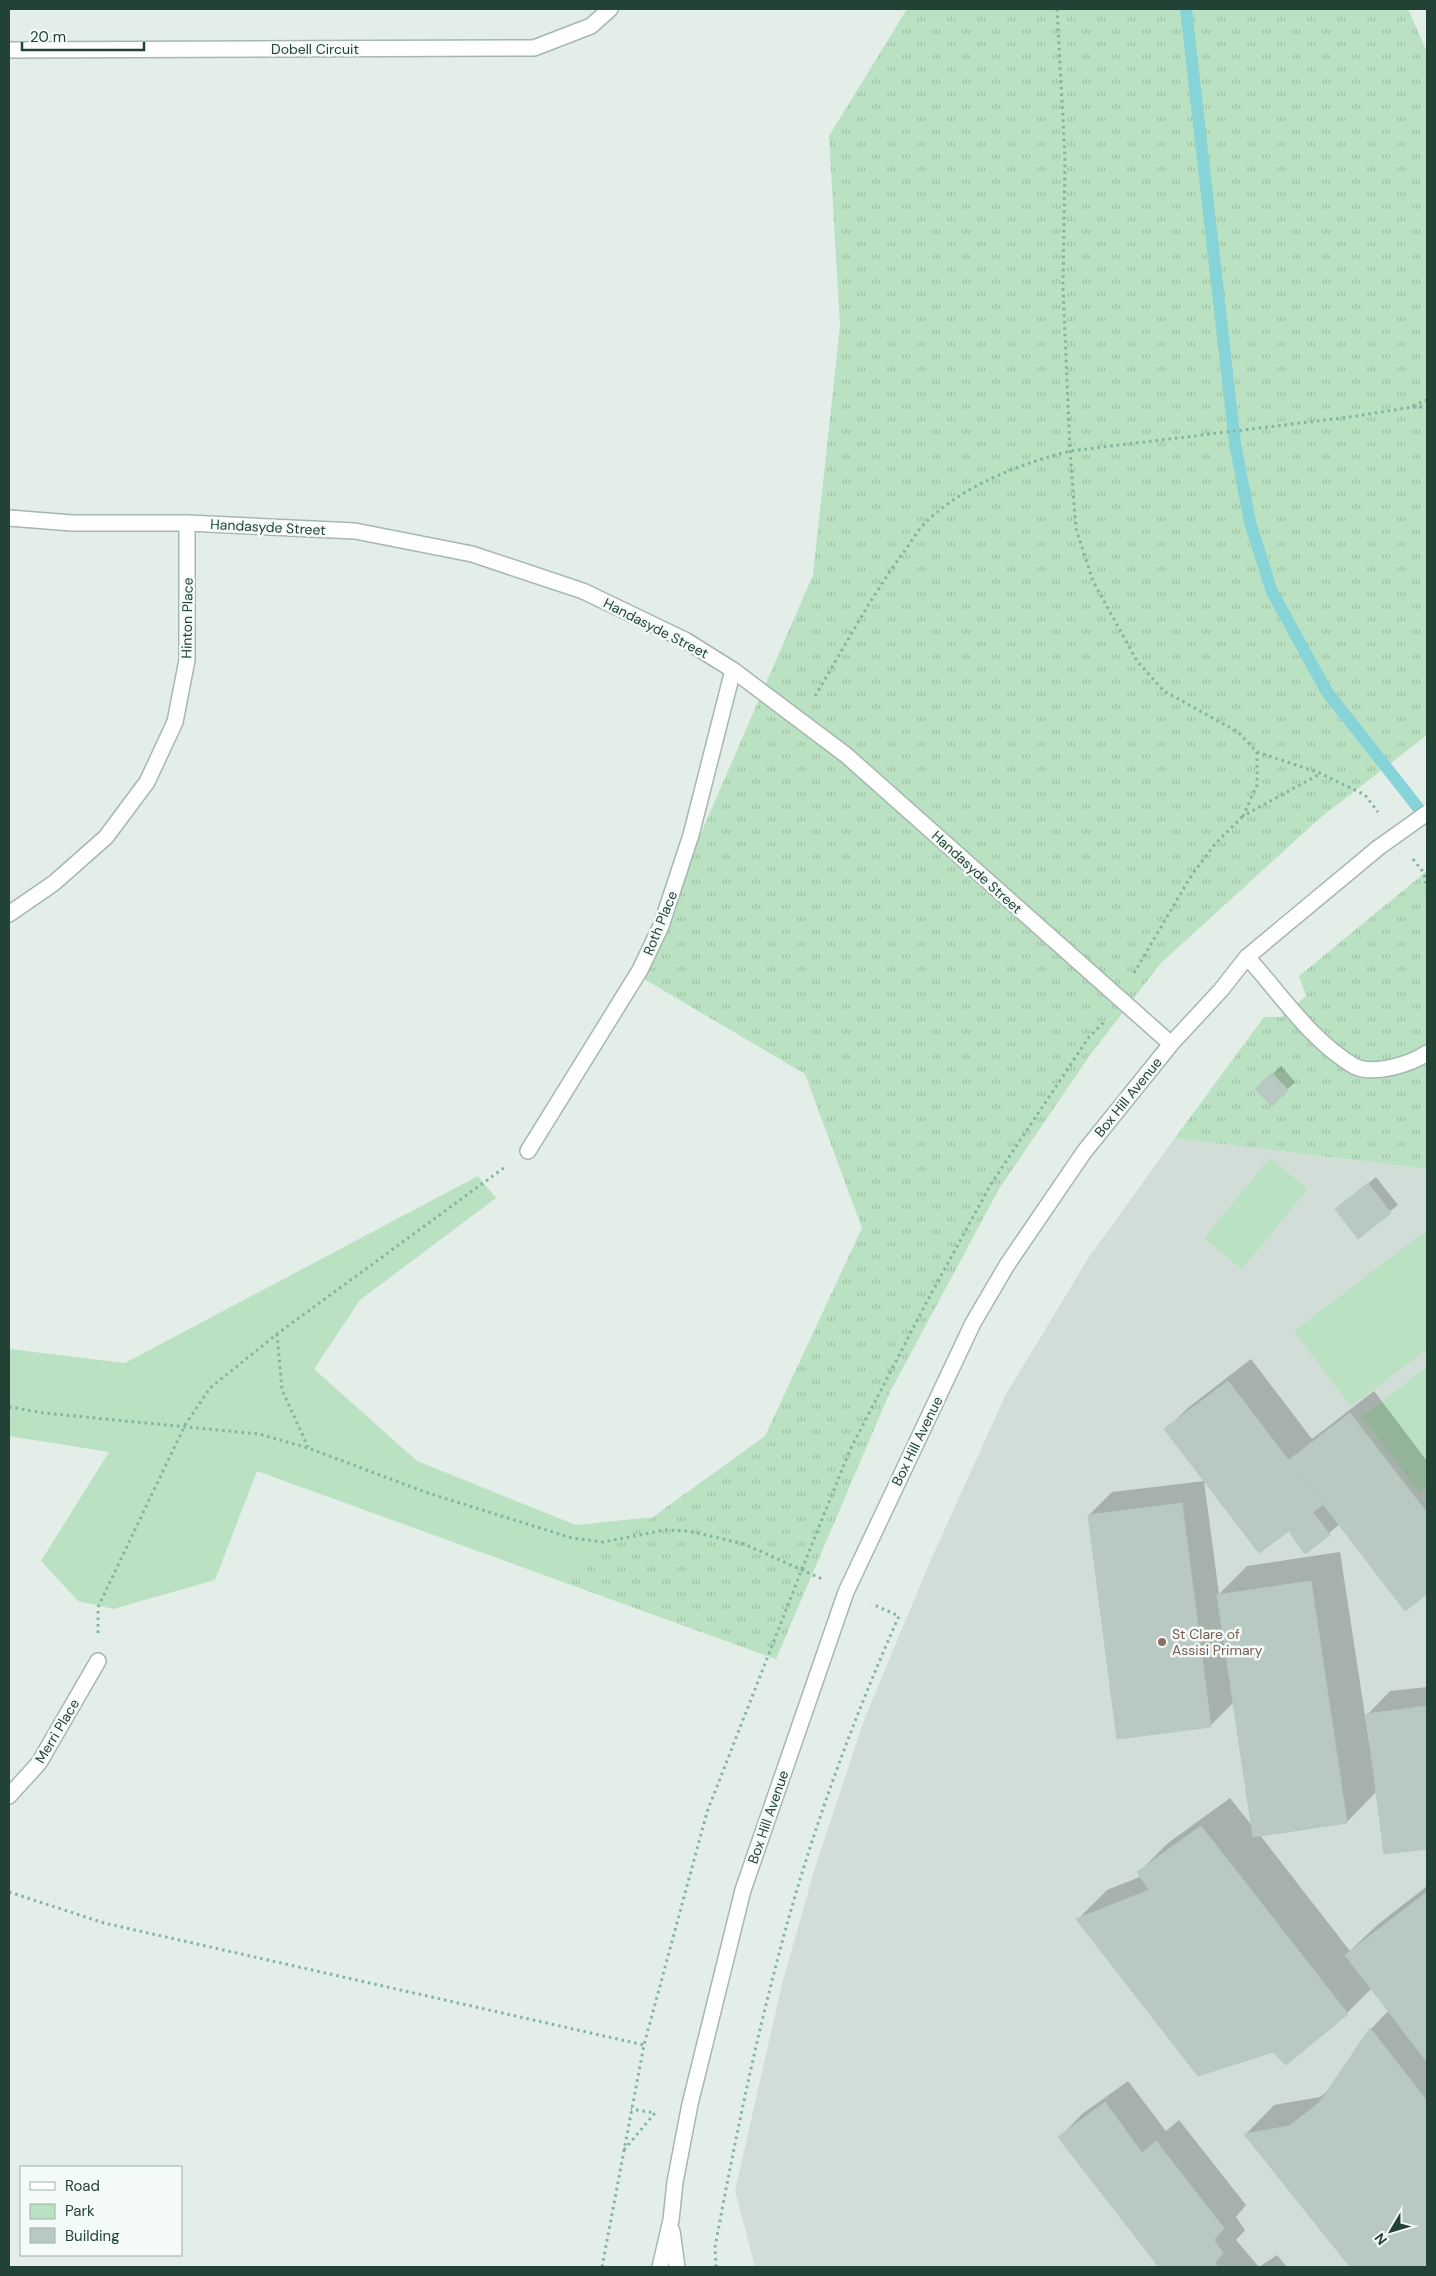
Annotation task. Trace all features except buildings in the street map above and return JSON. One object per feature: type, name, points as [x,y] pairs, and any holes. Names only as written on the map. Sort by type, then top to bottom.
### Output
[{"type":"street","name":"Dobell Circuit","points":[[9,50],[534,48],[591,26],[610,9]]},
{"type":"street","name":"Handasyde Street","points":[[9,518],[72,523],[187,523],[355,532],[472,554],[583,591],[685,640],[733,670],[846,755],[1171,1044]]},
{"type":"street","name":"Hinton Place","points":[[9,914],[54,883],[106,837],[147,782],[171,730],[187,660],[187,523]]},
{"type":"street","name":"Roth Place","points":[[528,1151],[640,970],[661,926],[691,835],[733,670]]},
{"type":"street","name":"Box Hill Avenue","points":[[660,2267],[690,2104],[743,1890],[846,1592],[974,1323],[1007,1265],[1084,1152],[1171,1044],[1221,990],[1247,957],[1378,848],[1427,813]]},
{"type":"street","points":[[1247,957],[1322,1041],[1356,1067],[1386,1070],[1427,1053]]},
{"type":"street","name":"Merri Place","points":[[9,1796],[38,1763],[98,1661]]},
{"type":"street","name":"Box Hill Avenue","points":[[670,2220],[677,2267]]},
{"type":"path","points":[[1057,9],[1065,158],[1063,288],[1070,452],[1076,529],[1093,581],[1137,661],[1164,691],[1238,732],[1257,752],[1320,773],[1365,795],[1382,818]]},
{"type":"path","points":[[1412,407],[1427,400]]},
{"type":"path","points":[[813,701],[885,578],[926,521],[952,500],[983,483],[1038,460],[1070,452],[1350,417],[1412,407],[1427,407]]},
{"type":"path","points":[[1257,752],[1256,785],[1242,816],[1320,773]]},
{"type":"path","points":[[1412,858],[1424,873],[1427,889]]},
{"type":"path","points":[[98,1661],[98,1607],[186,1425],[210,1388],[277,1334],[528,1151]]},
{"type":"path","points":[[277,1334],[282,1390],[308,1448]]},
{"type":"path","points":[[9,1407],[44,1413],[186,1425],[260,1434],[308,1448],[428,1493],[572,1538],[603,1542],[665,1530],[689,1531],[744,1544],[802,1568],[846,1592],[899,1616],[865,1694],[834,1776],[773,1975],[744,2097],[715,2247],[716,2267]]},
{"type":"path","points":[[9,1892],[104,1924],[644,2046]]},
{"type":"path","points":[[624,2150],[655,2113],[631,2109]]},
{"type":"shaded area","name":"St Clare of Assisi Primary","points":[[1175,1138],[1427,1169],[1427,2267],[755,2267],[735,2191],[782,1984],[814,1871],[864,1720],[929,1564],[1005,1396],[1089,1257]]},
{"type":"green space","points":[[907,9],[1408,9],[1427,52],[1427,735],[1320,818],[1161,963],[1090,1055],[999,1189],[890,1392],[776,1659],[563,1582],[765,1436],[862,1228],[805,1074],[639,976],[813,575],[840,326],[829,136]]},
{"type":"green space","points":[[1427,871],[1427,1169],[1175,1138],[1264,1017],[1281,1017],[1306,996],[1299,976]]},
{"type":"green space","points":[[1270,1158],[1308,1189],[1242,1269],[1204,1238]]},
{"type":"green space","points":[[478,1176],[496,1198],[360,1300],[314,1369],[417,1461],[576,1525],[654,1517],[563,1582],[257,1471],[215,1580],[113,1609],[78,1601],[41,1561],[109,1452],[9,1436],[9,1349],[125,1363]]},
{"type":"green space","points":[[1427,1230],[1427,1349],[1351,1406],[1294,1331]]},
{"type":"green space","points":[[1427,1367],[1427,1486],[1419,1492],[1362,1417]]},
{"type":"waterway","points":[[1186,9],[1235,443],[1250,522],[1272,592],[1327,692],[1427,819]]},
{"type":"place","name":"St Clare of Assisi Primary","points":[[1162,1642]]}]
